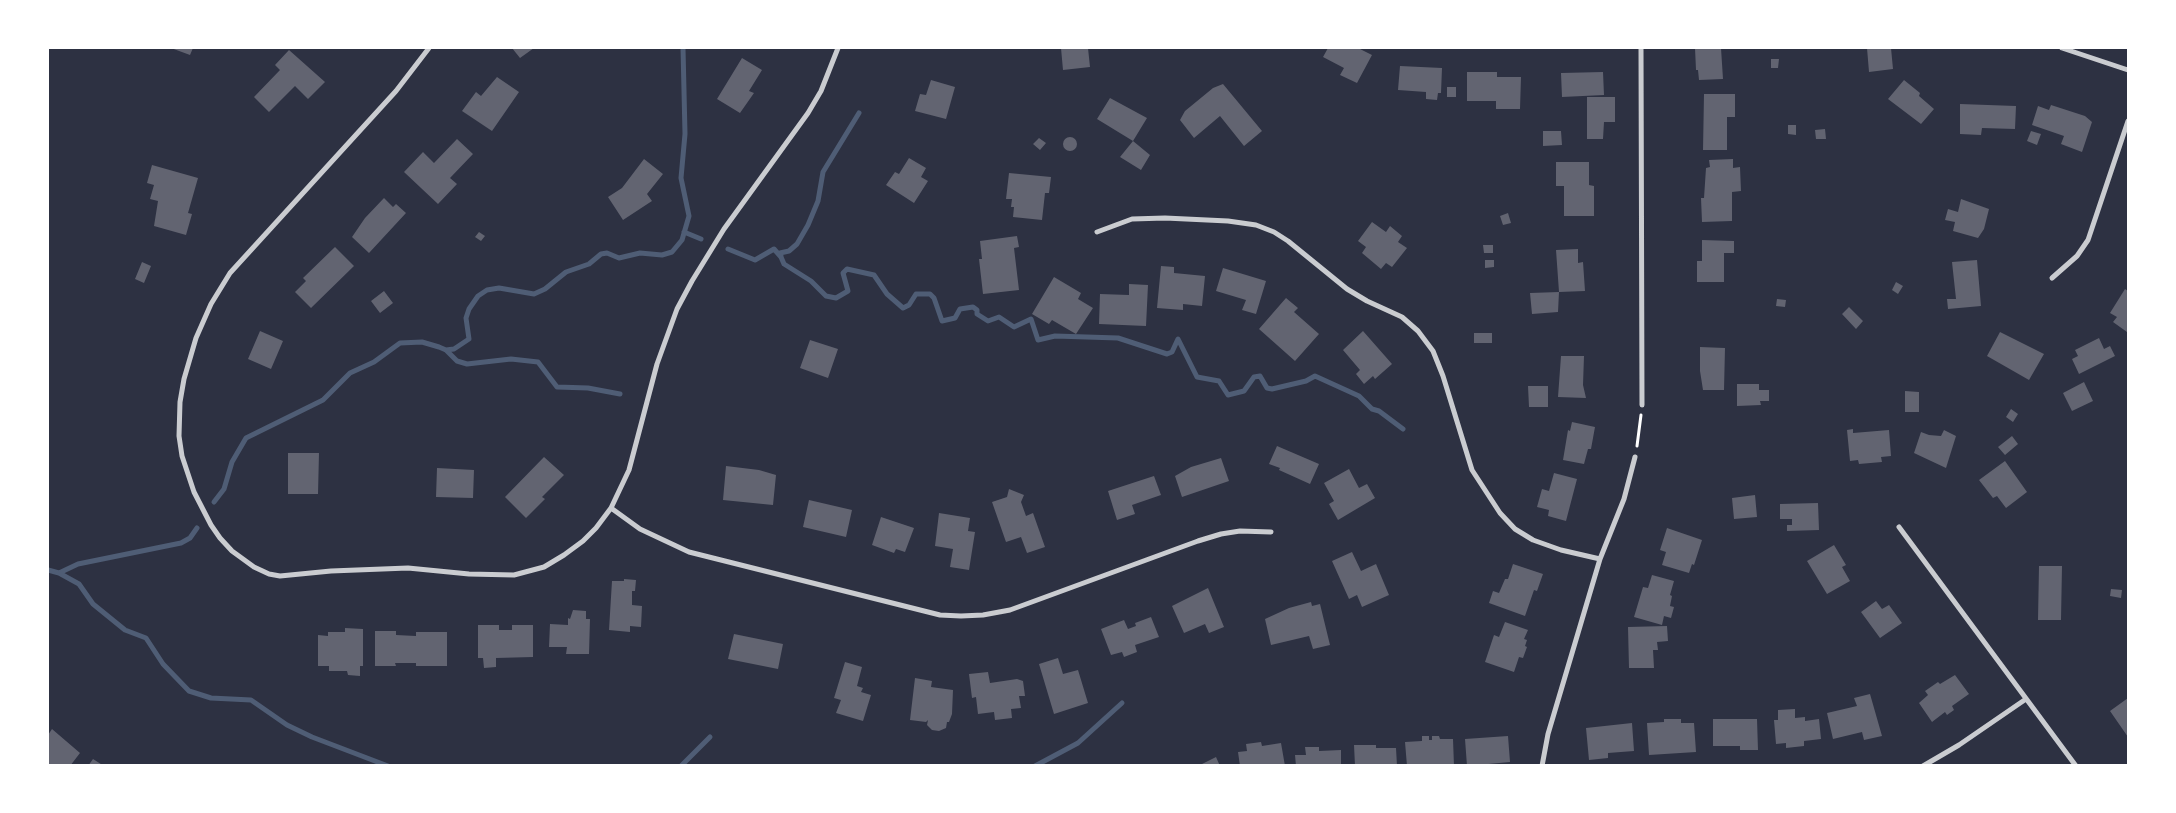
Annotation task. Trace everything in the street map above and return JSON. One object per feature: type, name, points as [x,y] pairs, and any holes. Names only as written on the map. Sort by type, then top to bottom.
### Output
[{"type":"street","points":[[429,48],[396,91],[230,273],[211,304],[196,338],[184,379],[180,402],[180,446],[194,492],[211,525],[232,551],[254,567],[269,574],[280,576],[408,568],[469,574],[514,575],[544,567],[583,541],[596,528],[610,508],[629,470],[657,364],[677,309],[724,229],[808,113],[821,91],[838,48]]},
{"type":"street","points":[[1641,48],[1642,405]]},
{"type":"street","points":[[2062,48],[2128,70]]},
{"type":"street","points":[[2052,278],[2077,256],[2088,240],[2128,121]]},
{"type":"street","points":[[1097,232],[1132,218],[1192,219],[1256,225],[1274,232],[1288,241],[1347,289],[1367,301],[1402,317],[1418,331],[1433,351],[1443,376],[1472,470],[1500,513],[1515,529],[1533,540],[1561,550],[1600,558]]},
{"type":"street","points":[[1542,766],[1548,734],[1600,558],[1624,499],[1635,457]]},
{"type":"street","points":[[610,508],[640,529],[689,552],[940,615],[962,616],[1010,610],[1221,534],[1240,531],[1271,532]]},
{"type":"street","points":[[1899,527],[2076,766]]},
{"type":"street","points":[[1923,766],[1959,745],[2026,699]]},
{"type":"path","points":[[1635,457],[1642,405]]},
{"type":"building","points":[[171,48],[193,48],[190,55]]},
{"type":"building","points":[[512,48],[534,48],[520,58]]},
{"type":"building","points":[[1061,48],[1088,48],[1090,67],[1063,70]]},
{"type":"building","points":[[1328,48],[1358,48],[1372,55],[1357,83],[1340,75],[1344,68],[1323,57]]},
{"type":"building","points":[[1695,48],[1721,48],[1723,79],[1699,80],[1698,70],[1696,70]]},
{"type":"building","points":[[1867,48],[1891,48],[1893,69],[1869,72]]},
{"type":"building","points":[[289,50],[325,82],[308,99],[295,86],[269,112],[254,97],[280,70],[275,65]]},
{"type":"building","points":[[742,58],[762,70],[749,91],[754,93],[740,113],[717,99]]},
{"type":"building","points":[[1771,59],[1779,59],[1778,68],[1771,68]]},
{"type":"building","points":[[1400,66],[1442,68],[1441,93],[1438,93],[1437,100],[1426,99],[1426,92],[1398,90]]},
{"type":"building","points":[[1467,72],[1497,72],[1497,77],[1521,77],[1520,109],[1496,109],[1496,101],[1467,101]]},
{"type":"building","points":[[1603,72],[1604,95],[1562,97],[1561,73]]},
{"type":"building","points":[[497,77],[519,92],[492,131],[462,111],[476,92],[481,96]]},
{"type":"building","points":[[931,80],[955,87],[946,119],[915,111],[920,94],[926,95]]},
{"type":"building","points":[[1904,80],[1920,93],[1919,96],[1934,109],[1921,124],[1888,99]]},
{"type":"building","points":[[1223,84],[1262,131],[1244,146],[1220,116],[1194,138],[1180,120],[1185,111],[1213,88]]},
{"type":"building","points":[[1447,87],[1456,87],[1456,97],[1447,97]]},
{"type":"building","points":[[1704,94],[1735,94],[1735,117],[1727,117],[1727,150],[1703,150]]},
{"type":"building","points":[[1587,97],[1615,97],[1615,122],[1604,122],[1603,139],[1587,139]]},
{"type":"building","points":[[1110,98],[1147,118],[1133,141],[1097,119]]},
{"type":"building","points":[[1960,104],[2016,106],[2015,129],[1982,128],[1981,135],[1960,134]]},
{"type":"building","points":[[2051,105],[2085,116],[2092,122],[2082,152],[2061,144],[2064,136],[2032,125],[2038,106],[2049,110]]},
{"type":"building","points":[[1788,125],[1796,125],[1796,135],[1788,134]]},
{"type":"building","points":[[1825,129],[1826,139],[1816,139],[1815,130]]},
{"type":"building","points":[[1543,131],[1561,131],[1562,145],[1543,146]]},
{"type":"building","points":[[2031,131],[2041,134],[2037,145],[2027,141]]},
{"type":"building","points":[[1067,137],[1073,137],[1077,144],[1073,151],[1067,151],[1063,147],[1063,141]]},
{"type":"building","points":[[1039,138],[1046,143],[1040,150],[1033,144]]},
{"type":"building","points":[[457,139],[473,154],[450,178],[457,184],[438,204],[404,172],[423,152],[434,163]]},
{"type":"building","points":[[1133,141],[1150,155],[1141,170],[1120,157]]},
{"type":"building","points":[[909,158],[926,168],[921,177],[928,181],[914,203],[886,185],[895,172],[899,174]]},
{"type":"building","points":[[644,159],[663,174],[647,194],[652,201],[623,220],[608,197],[622,188]]},
{"type":"building","points":[[1733,159],[1733,168],[1740,167],[1741,191],[1732,192],[1732,221],[1702,222],[1701,198],[1704,198],[1706,168],[1710,167],[1709,160]]},
{"type":"building","points":[[1556,162],[1589,162],[1589,185],[1594,186],[1594,216],[1564,216],[1564,186],[1556,186]]},
{"type":"building","points":[[152,165],[198,178],[188,213],[192,214],[186,235],[154,226],[158,201],[150,199],[154,185],[147,183]]},
{"type":"building","points":[[1009,173],[1051,177],[1049,193],[1045,193],[1042,220],[1013,217],[1014,207],[1011,207],[1012,199],[1006,199]]},
{"type":"building","points":[[384,198],[393,207],[396,204],[406,213],[369,253],[352,237],[365,218]]},
{"type":"building","points":[[1961,199],[1989,209],[1984,229],[1978,238],[1953,231],[1955,222],[1945,220],[1948,209],[1958,212]]},
{"type":"building","points":[[1508,213],[1511,223],[1503,225],[1500,216]]},
{"type":"building","points":[[1372,222],[1386,232],[1390,226],[1402,236],[1398,242],[1407,248],[1392,267],[1386,263],[1381,269],[1362,253],[1366,247],[1358,241]]},
{"type":"building","points":[[479,232],[485,236],[481,241],[475,237]]},
{"type":"building","points":[[1017,236],[1019,247],[1014,248],[1019,290],[983,294],[979,259],[982,259],[980,241]]},
{"type":"building","points":[[1702,240],[1734,241],[1734,253],[1724,253],[1724,282],[1697,282],[1697,261],[1702,261]]},
{"type":"building","points":[[1483,245],[1493,245],[1493,253],[1484,253]]},
{"type":"building","points":[[335,247],[354,266],[311,308],[295,292],[306,281],[303,278]]},
{"type":"building","points":[[1578,249],[1578,263],[1583,262],[1585,291],[1559,292],[1556,250]]},
{"type":"building","points":[[1485,260],[1494,260],[1494,267],[1485,268]]},
{"type":"building","points":[[1977,260],[1981,306],[1948,309],[1947,299],[1956,299],[1952,262]]},
{"type":"building","points":[[142,262],[151,266],[144,283],[135,279]]},
{"type":"building","points":[[1161,266],[1174,267],[1174,273],[1205,276],[1202,306],[1183,304],[1183,310],[1157,308]]},
{"type":"building","points":[[1223,268],[1266,281],[1256,314],[1242,310],[1246,300],[1216,291]]},
{"type":"building","points":[[1054,277],[1081,293],[1078,299],[1093,308],[1076,334],[1052,320],[1049,324],[1032,314]]},
{"type":"building","points":[[1896,282],[1903,286],[1898,294],[1892,290]]},
{"type":"building","points":[[1129,284],[1148,285],[1146,326],[1099,324],[1100,294],[1129,295]]},
{"type":"building","points":[[2125,289],[2128,291],[2127,332],[2113,322],[2117,317],[2110,313]]},
{"type":"building","points":[[384,291],[393,303],[380,313],[371,301]]},
{"type":"building","points":[[1559,292],[1558,312],[1532,314],[1530,293]]},
{"type":"building","points":[[1286,298],[1298,308],[1294,312],[1319,334],[1295,361],[1259,329]]},
{"type":"building","points":[[1777,299],[1786,300],[1785,307],[1776,306]]},
{"type":"building","points":[[1849,307],[1863,321],[1856,329],[1842,314]]},
{"type":"building","points":[[260,331],[283,341],[271,369],[248,359]]},
{"type":"building","points":[[1363,331],[1392,364],[1375,379],[1373,376],[1364,384],[1356,374],[1360,370],[1343,350]]},
{"type":"building","points":[[2000,332],[2044,354],[2029,380],[1987,356]]},
{"type":"building","points":[[1474,333],[1492,333],[1492,343],[1474,343]]},
{"type":"building","points":[[2099,338],[2104,349],[2110,346],[2115,356],[2079,374],[2072,359],[2078,356],[2075,350]]},
{"type":"building","points":[[810,340],[838,349],[828,378],[800,368]]},
{"type":"building","points":[[1700,347],[1725,348],[1724,390],[1703,390],[1700,371]]},
{"type":"building","points":[[1561,356],[1584,356],[1583,385],[1586,398],[1558,397]]},
{"type":"building","points":[[2084,382],[2093,401],[2072,411],[2063,393]]},
{"type":"building","points":[[1737,384],[1759,384],[1759,390],[1769,390],[1769,401],[1760,401],[1761,405],[1737,406]]},
{"type":"building","points":[[1528,386],[1548,386],[1548,407],[1529,407]]},
{"type":"building","points":[[1905,391],[1919,392],[1919,412],[1905,412]]},
{"type":"building","points":[[2011,409],[2018,414],[2013,422],[2006,417]]},
{"type":"building","points":[[1572,422],[1595,427],[1591,449],[1588,449],[1584,464],[1563,460],[1568,430],[1570,431]]},
{"type":"building","points":[[1853,429],[1853,433],[1889,430],[1891,456],[1881,457],[1882,462],[1859,464],[1858,460],[1850,461],[1847,430]]},
{"type":"building","points":[[1944,430],[1956,436],[1946,468],[1914,453],[1921,432],[1941,436]]},
{"type":"building","points":[[2012,436],[2018,444],[2005,455],[1998,447]]},
{"type":"building","points":[[1277,446],[1319,464],[1310,484],[1269,464]]},
{"type":"building","points":[[288,453],[319,453],[318,494],[288,494]]},
{"type":"building","points":[[544,457],[564,475],[542,497],[545,499],[526,518],[505,497]]},
{"type":"building","points":[[1221,458],[1229,481],[1182,497],[1175,476],[1191,467]]},
{"type":"building","points":[[2005,461],[2027,492],[2006,508],[1997,496],[1993,498],[1979,480]]},
{"type":"building","points":[[726,466],[759,470],[776,475],[773,505],[723,500]]},
{"type":"building","points":[[437,468],[474,470],[473,498],[436,497]]},
{"type":"building","points":[[1349,469],[1359,488],[1367,484],[1375,498],[1338,520],[1329,504],[1334,501],[1324,483]]},
{"type":"building","points":[[1554,473],[1577,479],[1566,521],[1548,516],[1549,510],[1537,507],[1542,489],[1549,491]]},
{"type":"building","points":[[1154,476],[1161,495],[1132,505],[1135,514],[1117,520],[1108,491]]},
{"type":"building","points":[[1009,489],[1024,495],[1021,502],[1026,516],[1033,513],[1045,547],[1027,553],[1021,537],[1006,542],[992,502],[1007,497]]},
{"type":"building","points":[[1755,495],[1757,517],[1734,519],[1732,498]]},
{"type":"building","points":[[809,500],[852,510],[846,537],[803,527]]},
{"type":"building","points":[[1818,503],[1819,530],[1787,531],[1787,525],[1792,525],[1792,519],[1780,519],[1780,504]]},
{"type":"building","points":[[939,513],[970,518],[968,531],[975,532],[969,570],[950,567],[953,549],[935,546]]},
{"type":"building","points":[[881,517],[914,528],[905,552],[896,549],[894,553],[872,545]]},
{"type":"building","points":[[1667,528],[1702,540],[1694,565],[1692,564],[1689,573],[1662,565],[1666,552],[1660,550]]},
{"type":"building","points":[[1834,545],[1846,565],[1842,567],[1850,581],[1827,594],[1807,561]]},
{"type":"building","points":[[1352,552],[1361,571],[1376,564],[1389,595],[1362,607],[1357,595],[1349,599],[1332,561]]},
{"type":"building","points":[[1513,564],[1543,574],[1537,591],[1534,590],[1525,616],[1489,603],[1493,591],[1499,593],[1505,579],[1508,579]]},
{"type":"building","points":[[2039,566],[2062,566],[2061,620],[2038,620]]},
{"type":"building","points":[[1652,575],[1674,581],[1670,595],[1672,596],[1670,606],[1674,607],[1671,618],[1664,616],[1662,625],[1634,617],[1643,587],[1648,588]]},
{"type":"building","points":[[624,579],[636,580],[635,591],[632,591],[632,605],[642,606],[641,627],[630,626],[630,632],[609,630],[612,581],[624,581]]},
{"type":"building","points":[[1208,588],[1224,627],[1209,633],[1205,624],[1184,633],[1172,606]]},
{"type":"building","points":[[2111,589],[2122,590],[2121,598],[2110,596]]},
{"type":"building","points":[[1876,601],[1882,609],[1889,605],[1902,623],[1880,638],[1861,612]]},
{"type":"building","points":[[1311,602],[1312,606],[1320,604],[1330,645],[1313,649],[1309,636],[1271,645],[1265,619],[1289,608]]},
{"type":"building","points":[[573,610],[586,611],[586,619],[590,619],[589,654],[566,654],[567,647],[549,647],[550,624],[568,625],[568,618],[570,619]]},
{"type":"building","points":[[1151,617],[1159,637],[1135,645],[1137,652],[1124,657],[1122,652],[1111,655],[1101,629],[1124,620],[1128,629],[1136,626],[1135,623]]},
{"type":"building","points":[[1505,622],[1528,630],[1524,639],[1527,640],[1525,646],[1527,647],[1523,658],[1519,657],[1514,672],[1485,662],[1494,635],[1499,637]]},
{"type":"building","points":[[478,625],[499,625],[499,630],[512,630],[512,625],[533,625],[533,657],[496,658],[496,667],[484,668],[483,658],[478,658]]},
{"type":"building","points":[[1667,626],[1668,641],[1657,642],[1658,650],[1653,650],[1654,668],[1629,668],[1628,627]]},
{"type":"building","points":[[345,628],[363,629],[363,666],[360,666],[360,676],[348,675],[347,671],[329,671],[329,666],[318,666],[318,635],[328,636],[328,632],[345,632]]},
{"type":"building","points":[[375,631],[396,631],[396,635],[416,636],[416,632],[447,632],[447,666],[416,666],[416,663],[395,663],[396,666],[375,666]]},
{"type":"building","points":[[734,634],[783,644],[778,669],[728,659]]},
{"type":"building","points":[[1058,658],[1063,674],[1078,670],[1088,703],[1054,714],[1039,664]]},
{"type":"building","points":[[845,662],[862,667],[857,686],[863,688],[861,692],[871,695],[863,721],[836,713],[841,700],[834,698]]},
{"type":"building","points":[[988,672],[990,683],[1017,679],[1023,681],[1025,696],[1019,696],[1021,708],[1011,709],[1012,718],[995,720],[994,712],[978,714],[976,697],[972,698],[969,674]]},
{"type":"building","points":[[1955,675],[1969,694],[1952,706],[1954,710],[1947,715],[1945,712],[1932,722],[1919,703],[1928,695],[1925,691],[1938,682],[1940,684]]},
{"type":"building","points":[[915,678],[932,681],[931,687],[953,690],[952,714],[946,728],[939,731],[932,730],[927,725],[928,720],[926,722],[910,720]]},
{"type":"building","points":[[1870,694],[1882,736],[1864,740],[1862,732],[1833,739],[1827,713],[1857,706],[1854,698]]},
{"type":"building","points":[[2128,698],[2128,737],[2110,711]]},
{"type":"building","points":[[1795,709],[1795,718],[1805,717],[1805,721],[1819,719],[1821,739],[1804,741],[1804,746],[1786,748],[1786,743],[1776,744],[1774,720],[1778,720],[1778,710]]},
{"type":"building","points":[[1664,719],[1681,719],[1681,723],[1694,723],[1696,752],[1649,755],[1647,723],[1664,722]]},
{"type":"building","points":[[1713,719],[1757,719],[1758,750],[1740,750],[1740,746],[1713,746]]},
{"type":"building","points":[[1632,723],[1634,751],[1608,753],[1608,758],[1589,760],[1586,728]]},
{"type":"building","points":[[52,729],[80,753],[70,766],[48,766],[48,735]]},
{"type":"building","points":[[1422,736],[1429,736],[1429,740],[1432,740],[1432,736],[1439,736],[1440,739],[1453,739],[1454,766],[1407,766],[1405,742],[1422,741]]},
{"type":"building","points":[[1508,736],[1510,762],[1467,766],[1465,739]]},
{"type":"building","points":[[1261,742],[1262,746],[1281,743],[1285,766],[1240,766],[1238,752],[1247,751],[1246,744]]},
{"type":"building","points":[[1354,745],[1376,745],[1376,748],[1396,748],[1397,766],[1355,766]]},
{"type":"building","points":[[1305,747],[1319,747],[1319,751],[1341,750],[1341,766],[1296,766],[1295,755],[1306,755]]},
{"type":"building","points":[[1216,757],[1220,766],[1198,766]]},
{"type":"building","points":[[93,759],[104,766],[88,766]]},
{"type":"waterway","points":[[446,350],[454,349],[469,339],[466,318],[469,309],[478,296],[487,290],[499,288],[534,294],[545,289],[566,272],[589,264],[601,254],[607,253],[619,258],[640,253],[662,255],[672,252],[682,240],[689,216],[681,178],[685,134],[683,48]]},
{"type":"waterway","points":[[781,256],[780,253],[789,251],[797,244],[808,225],[818,201],[823,172],[859,113]]},
{"type":"waterway","points":[[684,232],[701,239]]},
{"type":"waterway","points":[[728,249],[755,260],[774,249],[784,264],[811,281],[826,296],[836,298],[848,291],[843,273],[847,269],[874,275],[887,294],[903,308],[909,305],[916,294],[930,294],[934,298],[942,321],[955,318],[960,309],[973,307],[977,310],[977,314],[988,321],[999,317],[1014,327],[1031,319],[1038,340],[1055,336],[1118,338],[1167,354],[1172,352],[1178,339],[1197,377],[1219,381],[1228,395],[1244,391],[1254,377],[1260,376],[1267,388],[1272,389],[1306,381],[1315,376],[1359,396],[1372,409],[1379,411],[1403,429]]},
{"type":"waterway","points":[[214,502],[224,489],[232,462],[246,438],[323,400],[350,373],[374,362],[400,343],[422,342],[439,347],[446,350],[457,361],[467,364],[511,359],[538,362],[557,387],[588,388],[620,394]]},
{"type":"waterway","points":[[59,573],[78,564],[181,543],[190,538],[197,528]]},
{"type":"waterway","points":[[48,570],[59,573],[79,584],[93,604],[125,630],[146,638],[163,664],[189,691],[211,698],[251,700],[287,725],[312,737],[388,766]]},
{"type":"waterway","points":[[1035,766],[1078,743],[1122,703]]},
{"type":"waterway","points":[[681,766],[710,737]]}]
